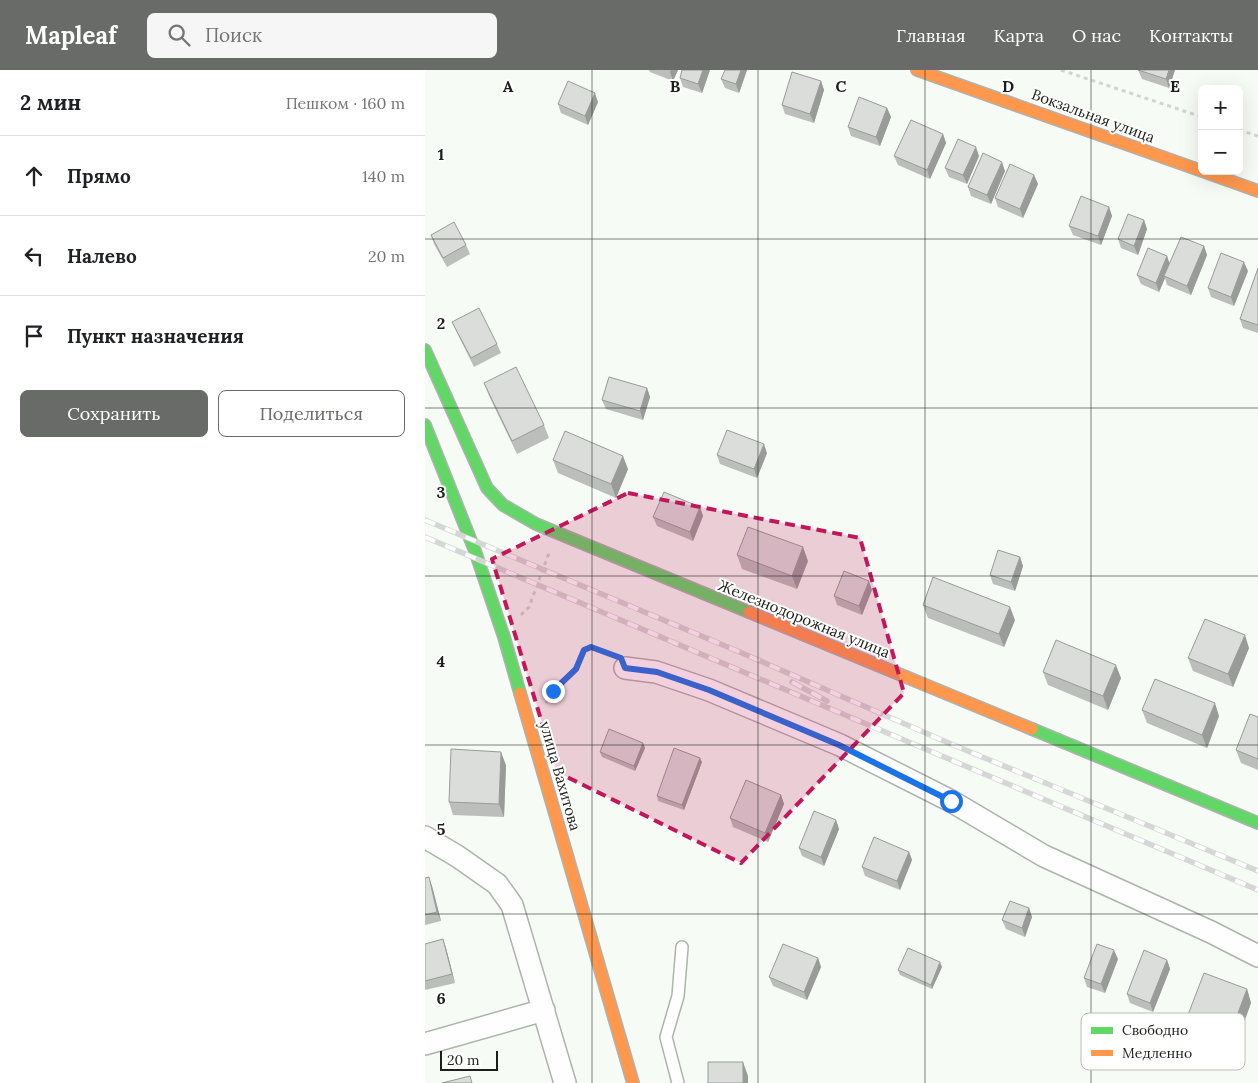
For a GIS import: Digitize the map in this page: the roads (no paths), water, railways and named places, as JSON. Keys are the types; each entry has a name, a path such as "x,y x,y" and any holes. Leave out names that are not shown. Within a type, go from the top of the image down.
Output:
{"street":[{"name":"Вокзальная улица","path":"917,70 963,78 1198,169"},
{"name":"Вокзальная улица","path":"1213,175 1258,191"},
{"name":"Железнодорожная улица","path":"425,350 487,488 495,499 508,510 545,528 1258,823"},
{"name":"улица Вахитова","path":"425,425 475,551 504,637 633,1083"},
{"path":"625,668 657,672 700,687 839,745 951,801 1044,856 1211,932 1258,956"},
{"path":"425,837 457,856 497,884 512,905 565,1083"},
{"path":"425,1044 544,1010"}],"lane":[{"path":"677,1083 667,1037 678,996 682,947"}],"railway":[{"path":"425,520 735,650 951,744 1258,871"},
{"path":"425,537 1258,890"},
{"path":"792,682 827,701"}]}
